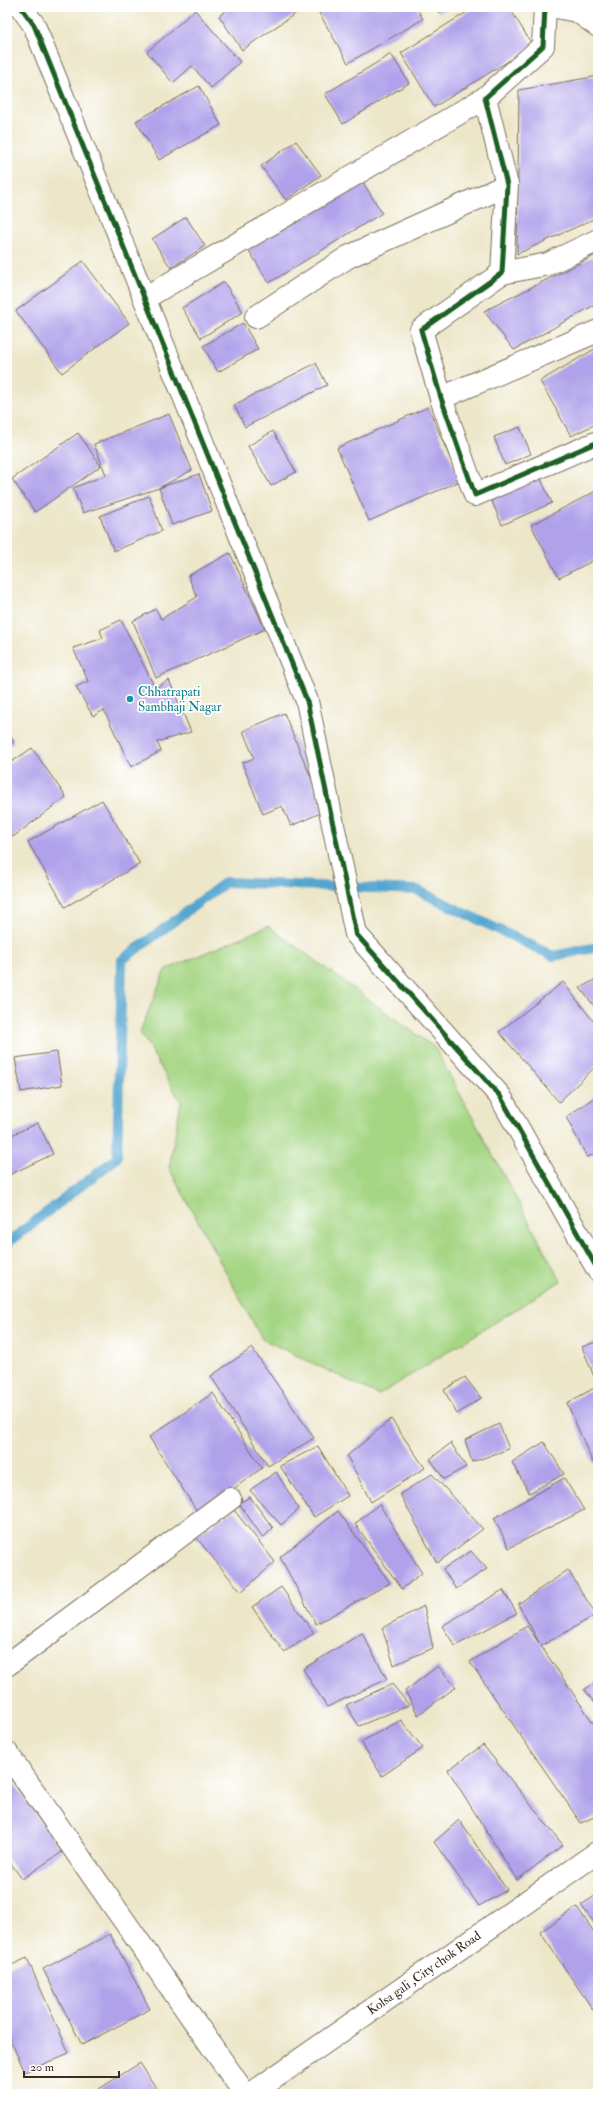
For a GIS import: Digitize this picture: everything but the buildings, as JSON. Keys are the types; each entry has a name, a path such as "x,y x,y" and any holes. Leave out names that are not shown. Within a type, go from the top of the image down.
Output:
{"street":[{"path":"21,7 34,25 307,701 356,934 500,1096 598,1270"},
{"path":"145,298 485,98 543,46 545,7"},
{"path":"556,7 577,10 598,26"},
{"path":"485,98 507,185 502,273"},
{"path":"256,317 348,257 507,185"},
{"path":"598,240 548,264 502,273 421,330 441,398 475,495 598,442"},
{"path":"441,398 598,331"},
{"path":"7,1665 230,1499"},
{"path":"7,1752 245,2094"},
{"name":"Kolsa gali ,City chok Road","path":"250,2094 598,1852"}],"green space":[{"path":"268,926 435,1048 561,1281 379,1395 262,1339 169,1168 181,1102 140,1032 165,970"}],"waterway":[{"path":"7,1243 117,1158 122,960 226,882 417,890 553,956 598,947"}],"cycle path":[{"path":"21,7 34,25 307,701 356,934 500,1096 598,1270"},
{"path":"545,7 543,46 485,98 507,185 502,273 421,330 441,398 475,495 598,442"}],"place":[{"name":"Chhatrapati Sambhaji Nagar","path":"130,699"}]}
